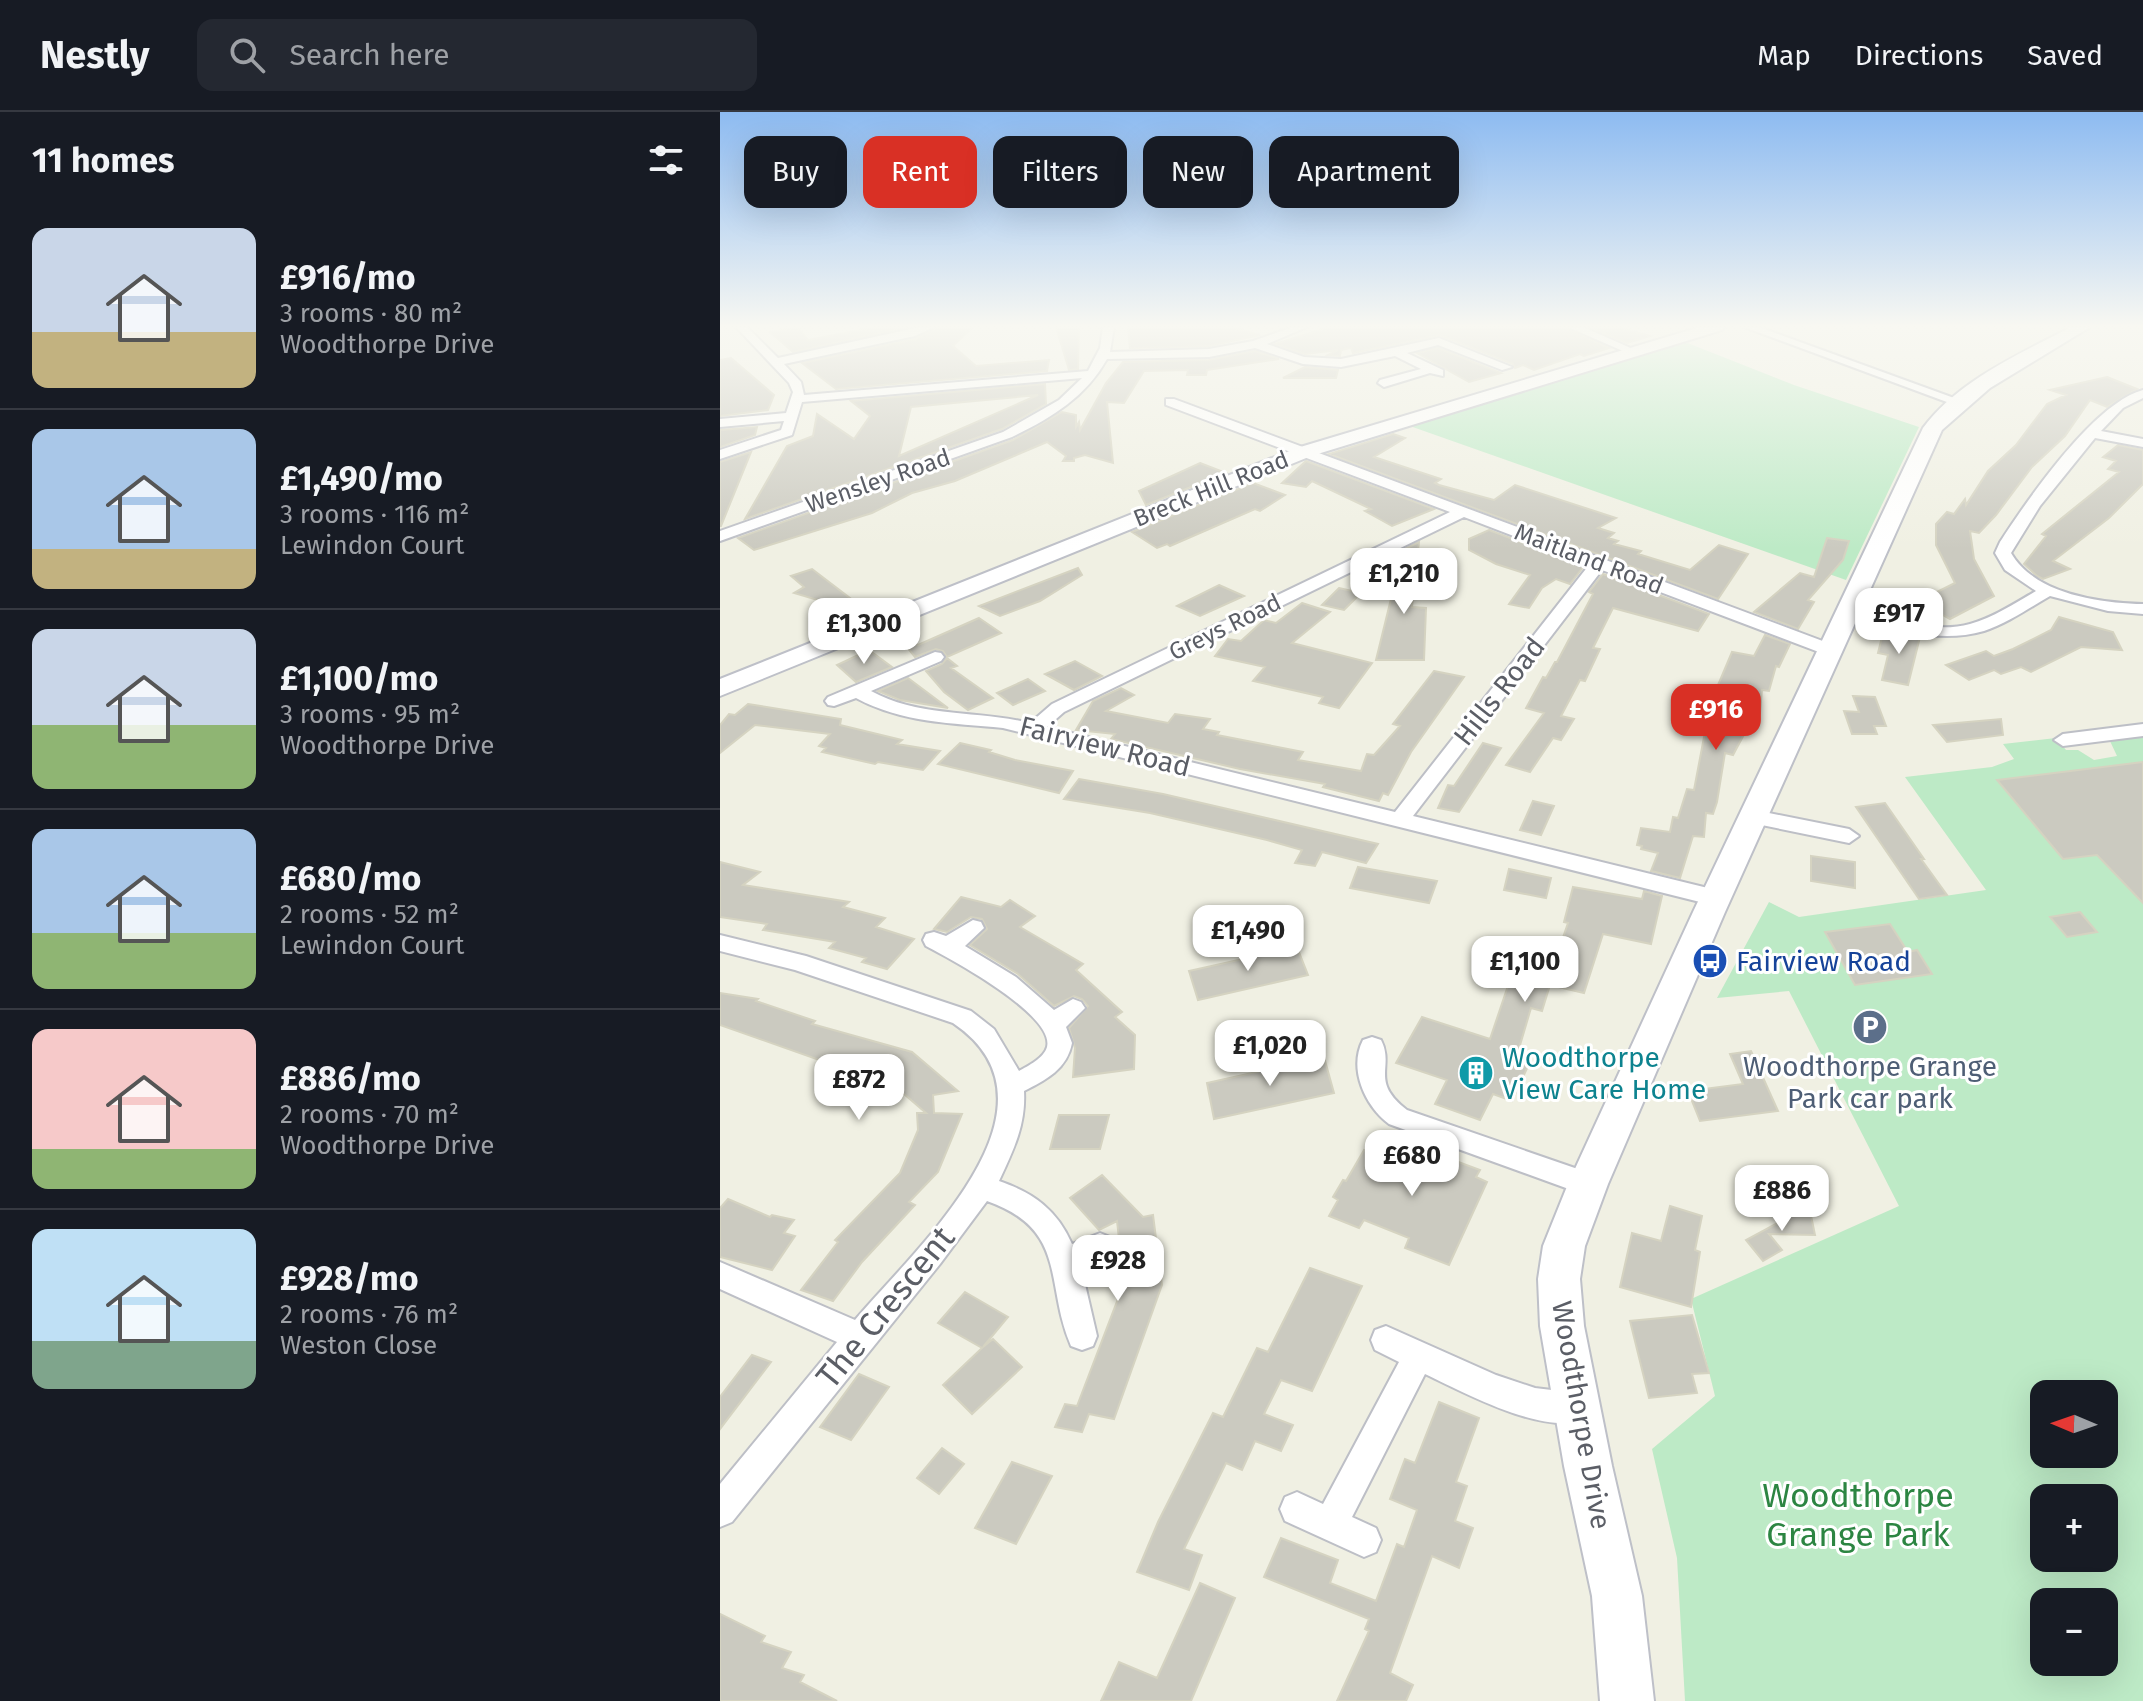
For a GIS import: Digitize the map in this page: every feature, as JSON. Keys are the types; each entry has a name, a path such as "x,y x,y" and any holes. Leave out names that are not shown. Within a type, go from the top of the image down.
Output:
{"street":[{"path":"720,455 784,435 789,430 796,401"},
{"path":"720,423 795,407 848,401"},
{"name":"Wensley Road","path":"720,536 951,456 1000,436 1066,401"},
{"name":"Breck Hill Road","path":"720,688 1304,452 1471,401"},
{"path":"2127,401 2119,405 2093,434 2017,525 2004,546 2004,557 2009,567 2050,590 2103,608 2143,609"},
{"name":"Maitland Road","path":"1170,402 1830,650"},
{"name":"Woodthorpe Drive","path":"1627,1701 1617,1596 1562,1326 1559,1279 1564,1246 1588,1184 1716,898 1933,428 1959,402"},
{"path":"2093,434 2143,443"},
{"name":"Greys Road","path":"1034,729 1058,708 1463,512"},
{"name":"Hills Road","path":"1400,819 1599,563"},
{"path":"1849,611 1933,631 1960,631 1982,626 2050,590"},
{"path":"834,701 935,657"},
{"name":"Fairview Road","path":"857,691 877,704 931,718 1003,722 1034,729 1716,898"},
{"path":"2063,740 2143,730"},
{"path":"1754,817 1849,835"},
{"path":"973,928 941,943 1016,974 1053,1024 1060,1044 1039,1072 1010,1086"},
{"name":"The Crescent","path":"720,943 798,962 962,1017 986,1033 994,1044 1010,1086 1011,1118 1006,1136 980,1186 957,1219 720,1510"},
{"path":"1053,1024 1073,1008"},
{"path":"1372,1047 1371,1080 1376,1097 1385,1109 1398,1117 1445,1123 1588,1184"},
{"path":"980,1186 1017,1200 1032,1211 1060,1245 1082,1336"},
{"path":"1065,1260 1100,1246"},
{"path":"720,1275 860,1337"},
{"path":"1386,1340 1521,1400 1548,1408 1577,1408"},
{"path":"1331,1522 1418,1356"},
{"path":"1297,1509 1331,1522 1364,1540"}],"green space":[{"path":"1487,401 1842,401 1919,427 1846,580 1407,425"},
{"name":"Woodthorpe Grange Park","path":"2143,737 2143,1701 1685,1701 1677,1558 1652,1449 1715,1396 1691,1299 1899,1206 1789,991 1717,998 1769,902 1799,917 1986,890 1905,777 1992,767 2014,759 2003,744 2056,738 2066,750 2078,750 2094,760 2117,756 2110,741"}],"building":[{"path":"720,401 772,401 768,410 720,416"},
{"path":"851,401 973,401 911,407 899,456 1024,401 1046,401 1046,404 1002,429 745,519 787,446 813,436 817,414 854,439 870,416"},
{"path":"1096,401 1125,401 1107,402 1113,463 1085,455 1074,458 1074,461 1063,461 1066,456 1047,442 955,481 912,493 872,513 754,550 738,538 1013,440 1062,412 1076,415 1076,427 1079,422 1080,430"},
{"path":"2053,401 2089,401 2065,436 2032,467 1996,515 1979,533 1970,531 1974,559 1994,596 1950,619 1927,606 1923,623 1888,614 1900,600 1913,604 1955,583 1936,545 1936,524 1947,512 1954,514 1965,499 1966,505 1988,471 2016,445 2047,404"},
{"path":"2093,401 2117,401 2107,407"},
{"path":"757,427 755,435 720,447 720,430"},
{"path":"1393,434 1405,438 1374,457 1441,479 1435,483 1439,485 1494,500 1515,485 1616,518 1598,528 1614,533 1608,538 1618,541 1614,544 1641,551 1638,554 1690,570 1719,545 1748,554 1718,599 1329,454"},
{"path":"2118,445 2143,450 2143,484 2109,518 2053,561 2070,569 2043,579 2037,576 2024,564 2046,536 2042,534 2119,472 2108,469 2116,461 2103,457"},
{"path":"751,452 721,526 720,526 720,462"},
{"path":"1306,461 1434,509 1392,526 1365,511 1371,509 1312,481 1306,487 1282,483"},
{"path":"1200,463 1226,473 1146,505 1139,491"},
{"path":"1253,483 1285,495 1260,511 1255,509 1170,546 1167,544 1157,548 1132,532"},
{"path":"1489,530 1584,566 1570,584 1556,579 1542,588 1529,608 1509,604 1530,575 1496,564 1469,550 1469,539"},
{"path":"1827,538 1849,541 1843,560 1808,600 1814,602 1798,629 1754,612 1800,573 1814,577"},
{"path":"1419,542 1412,607 1426,608 1424,660 1376,660 1403,550"},
{"path":"1078,568 1082,575 1040,601 1000,616 979,606"},
{"path":"812,569 871,616 794,593 804,587 791,576"},
{"path":"1603,574 1709,614 1698,631 1613,608 1593,648 1600,649 1585,681 1580,680 1561,716 1574,719 1561,740 1553,738 1530,772 1506,765 1544,713 1526,708 1543,677 1546,678 1557,662 1593,594 1589,592"},
{"path":"1219,585 1244,596 1200,616 1177,606"},
{"path":"1339,588 1361,593 1344,610 1322,605"},
{"path":"1302,603 1330,612 1292,643 1372,663 1339,708 1319,703 1323,697 1253,681 1265,667 1215,656 1228,639 1241,641 1264,620 1276,623"},
{"path":"2059,617 2113,632 2122,650 2081,647 2031,672 2021,667 2001,674 1994,670 1969,680 1946,665 1986,651 1994,656 2013,649 2051,630"},
{"path":"979,618 1001,633 947,657 943,651 936,649 915,657 902,641 906,637 918,645"},
{"path":"1884,629 1920,637 1908,685 1882,680 1888,655 1878,653"},
{"path":"1765,635 1790,644 1779,667 1776,666 1769,691 1762,690 1760,713 1756,712 1733,755 1725,753 1717,802 1713,814 1706,813 1704,837 1693,836 1680,878 1651,871 1658,853 1637,845 1641,828 1670,832 1673,817 1678,818 1687,789 1694,790 1704,737 1725,687 1718,685 1732,652 1754,656"},
{"path":"869,650 892,667 856,682 837,665"},
{"path":"947,658 957,666 951,668 993,698 968,710 944,692 926,671 942,664"},
{"path":"1075,661 1102,676 1074,690 1045,674"},
{"path":"1434,671 1464,677 1411,752 1388,795 1383,793 1379,801 1323,787 1325,784 1240,769 1111,739 1115,734 1076,730 1093,701 1121,688 1134,695 1106,711 1168,723 1175,714 1210,719 1203,729 1219,732 1217,735 1303,752 1298,760 1361,771 1367,754 1374,755 1400,726 1393,724"},
{"path":"908,678 948,708 900,700 878,691"},
{"path":"1028,679 1045,691 1013,705 997,693"},
{"path":"1853,696 1875,697 1886,726 1874,726 1877,734 1852,734 1844,711 1859,712"},
{"path":"748,704 841,719 840,725 902,740 897,744 940,751 923,770 875,764 822,752 826,748 819,746 830,734 755,725 720,753 720,725 729,714 735,715"},
{"path":"2001,719 2003,735 1947,742 1933,725"},
{"path":"960,743 991,750 989,752 1015,760 1073,771 1059,793 938,764"},
{"path":"1483,743 1501,748 1459,812 1438,808 1448,785 1454,786"},
{"path":"2143,762 2143,903 2097,855 2063,859 1997,780"},
{"path":"1079,779 1163,794 1378,844 1366,863 1322,852 1315,866 1295,863 1302,850 1150,813 1064,799"},
{"path":"1533,801 1554,806 1541,835 1520,830"},
{"path":"1885,803 1947,895 1919,899 1856,807"},
{"path":"1811,856 1855,862 1855,888 1811,881"},
{"path":"720,862 760,872 743,885 849,902 843,907 885,918 876,927 914,939 887,969 862,962 866,958 829,948 835,942 763,930 767,924 720,917"},
{"path":"1358,867 1437,881 1429,903 1350,888"},
{"path":"1509,869 1551,878 1546,898 1504,890"},
{"path":"1573,887 1642,899 1644,891 1662,896 1651,944 1603,934 1584,993 1550,985 1542,1011 1531,1008 1515,1062 1528,1066 1512,1101 1493,1094 1480,1120 1435,1104 1447,1080 1396,1063 1422,1017 1490,1039 1516,962 1552,969 1568,923 1564,922"},
{"path":"961,897 1001,907 1010,900 1035,916 1020,927 1083,964 1076,970 1122,1012 1115,1017 1135,1035 1134,1069 1073,1077 1075,1048 1069,1028 1088,1006 1074,996 1054,1006 1018,974 970,945 987,929 982,919 971,917 947,932 934,929"},
{"path":"2080,912 2097,932 2067,937 2050,917"},
{"path":"1890,924 1908,952 1917,950 1932,974 1855,985 1825,932"},
{"path":"1297,947 1308,975 1198,1000 1189,971"},
{"path":"720,993 758,999 756,1001 815,1021 812,1024 912,1052 958,1091 933,1095 934,1113 962,1114 938,1172 909,1202 915,1205 862,1262 833,1301 801,1290 838,1242 835,1240 900,1173 918,1130 917,1113 926,1113 890,1082 826,1066 828,1063 720,1025"},
{"path":"1751,1051 1778,1111 1700,1121 1688,1091 1743,1084 1730,1054"},
{"path":"1324,1057 1334,1093 1214,1119 1207,1083"},
{"path":"1059,1115 1109,1115 1100,1149 1050,1149"},
{"path":"1378,1142 1400,1151 1405,1142 1480,1170 1476,1177 1487,1182 1449,1265 1405,1248 1409,1238 1364,1220 1359,1228 1329,1216 1338,1200 1333,1197 1343,1180 1346,1181 1364,1150 1371,1153"},
{"path":"1102,1175 1143,1217 1153,1215 1162,1285 1114,1419 1089,1414 1082,1432 1055,1427 1065,1404 1077,1406 1124,1283 1117,1221 1099,1230 1070,1198"},
{"path":"1748,1176 1802,1176 1808,1202 1753,1202"},
{"path":"728,1199 770,1217 794,1220 784,1233 795,1236 772,1270 720,1257 720,1208"},
{"path":"1670,1206 1702,1216 1695,1250 1700,1252 1691,1307 1620,1287 1632,1233 1661,1241"},
{"path":"1809,1206 1815,1235 1769,1234 1782,1250 1763,1261 1746,1240"},
{"path":"1310,1268 1362,1286 1312,1391 1281,1380 1264,1414 1293,1425 1281,1451 1255,1441 1242,1470 1226,1463 1184,1549 1202,1555 1189,1590 1137,1572 1158,1522 1213,1413 1223,1417 1257,1348 1268,1352"},
{"path":"965,1292 1008,1317 983,1347 993,1339 1022,1367 972,1414 943,1385 982,1348 938,1323"},
{"path":"1692,1315 1709,1373 1692,1374 1697,1393 1649,1398 1630,1321"},
{"path":"752,1355 771,1362 720,1429 720,1397"},
{"path":"859,1374 889,1387 851,1440 820,1427"},
{"path":"1439,1402 1479,1418 1456,1482 1467,1486 1455,1521 1473,1528 1459,1568 1432,1556 1390,1673 1413,1685 1406,1701 1337,1701 1369,1631 1365,1629 1369,1619 1264,1577 1281,1538 1338,1560 1330,1583 1376,1601 1397,1544 1404,1547 1417,1510 1390,1499 1405,1459 1415,1463"},
{"path":"942,1448 964,1464 939,1494 917,1478"},
{"path":"1012,1462 1052,1476 1016,1544 975,1528"},
{"path":"1200,1583 1235,1598 1191,1701 1101,1701 1119,1662 1157,1678"},
{"path":"720,1614 765,1636 761,1642 791,1652 782,1668 804,1675 800,1682 837,1701 720,1701"}],"place":[{"name":"Fairview Road","path":"1710,961"},
{"name":"Woodthorpe Grange Park car park","path":"1870,1027"},
{"name":"Woodthorpe View Care Home","path":"1476,1073"}]}
